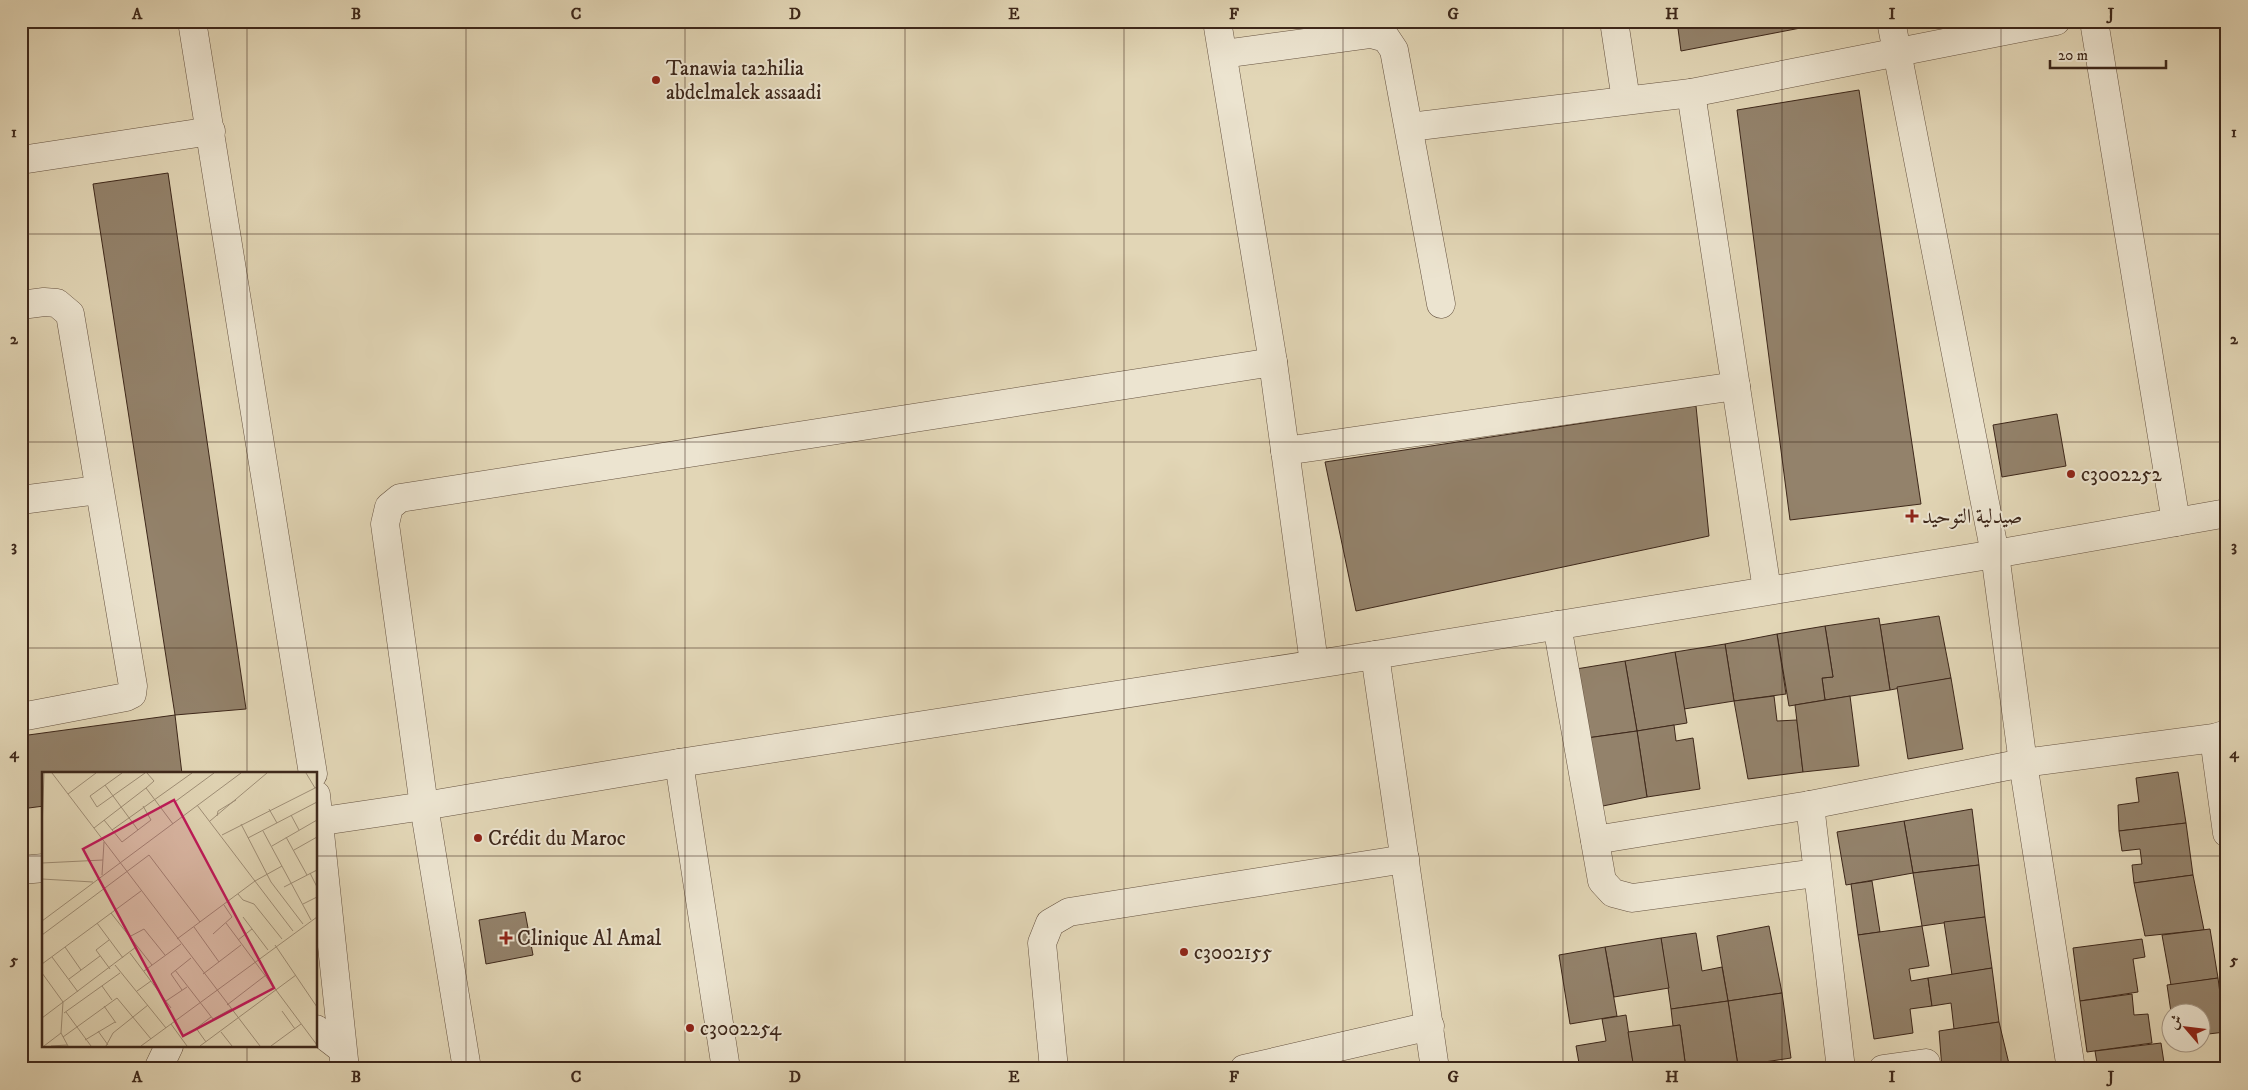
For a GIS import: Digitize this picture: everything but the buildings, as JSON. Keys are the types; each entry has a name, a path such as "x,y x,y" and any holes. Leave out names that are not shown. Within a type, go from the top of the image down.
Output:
{"street":[{"path":"192,21 313,772"},
{"path":"1217,21 1273,362 1314,663"},
{"path":"1614,21 1626,100"},
{"path":"1890,21 1995,554 2023,763 2071,1069"},
{"path":"1410,126 1691,93 2056,21"},
{"path":"2094,21 2176,522"},
{"path":"1223,54 1371,34 1386,38 1394,50 1410,126 1442,304"},
{"path":"1691,93 1767,590"},
{"path":"21,160 211,131"},
{"path":"21,305 44,302 57,303 70,314 98,490 133,686 132,694 126,697 21,716"},
{"path":"467,1069 424,806 385,524 389,507 400,498 1273,362"},
{"path":"1285,451 1736,386"},
{"path":"21,500 98,490"},
{"path":"344,1059 318,813 424,806 679,763 1375,654 1995,554 2227,513"},
{"path":"1557,625 1602,880 1613,893 1632,898 1816,872"},
{"path":"1375,654 1435,1069"},
{"path":"1595,840 1810,805 2023,763 2220,736 2227,833"},
{"path":"679,763 726,1069"},
{"path":"1810,805 1816,872 1841,1069"},
{"path":"1054,1069 1042,943 1050,923 1069,912 1405,859"},
{"path":"21,870 42,868"},
{"path":"1244,1069 1430,1026"},
{"path":"318,1031 344,1059"},
{"path":"158,1069 168,1048"},
{"path":"1882,1069 1926,1063"}],"place":[{"name":"Tanawia ta2hilia abdelmalek assaadi","path":"656,80"},
{"name":"c3002252","path":"2071,474"},
{"name":"صيدلية التوحيد","path":"1912,516"},
{"name":"Crédit du Maroc","path":"478,838"},
{"name":"Clinique Al Amal","path":"506,938"},
{"name":"c3002155","path":"1184,952"},
{"name":"c3002254","path":"690,1028"}]}
